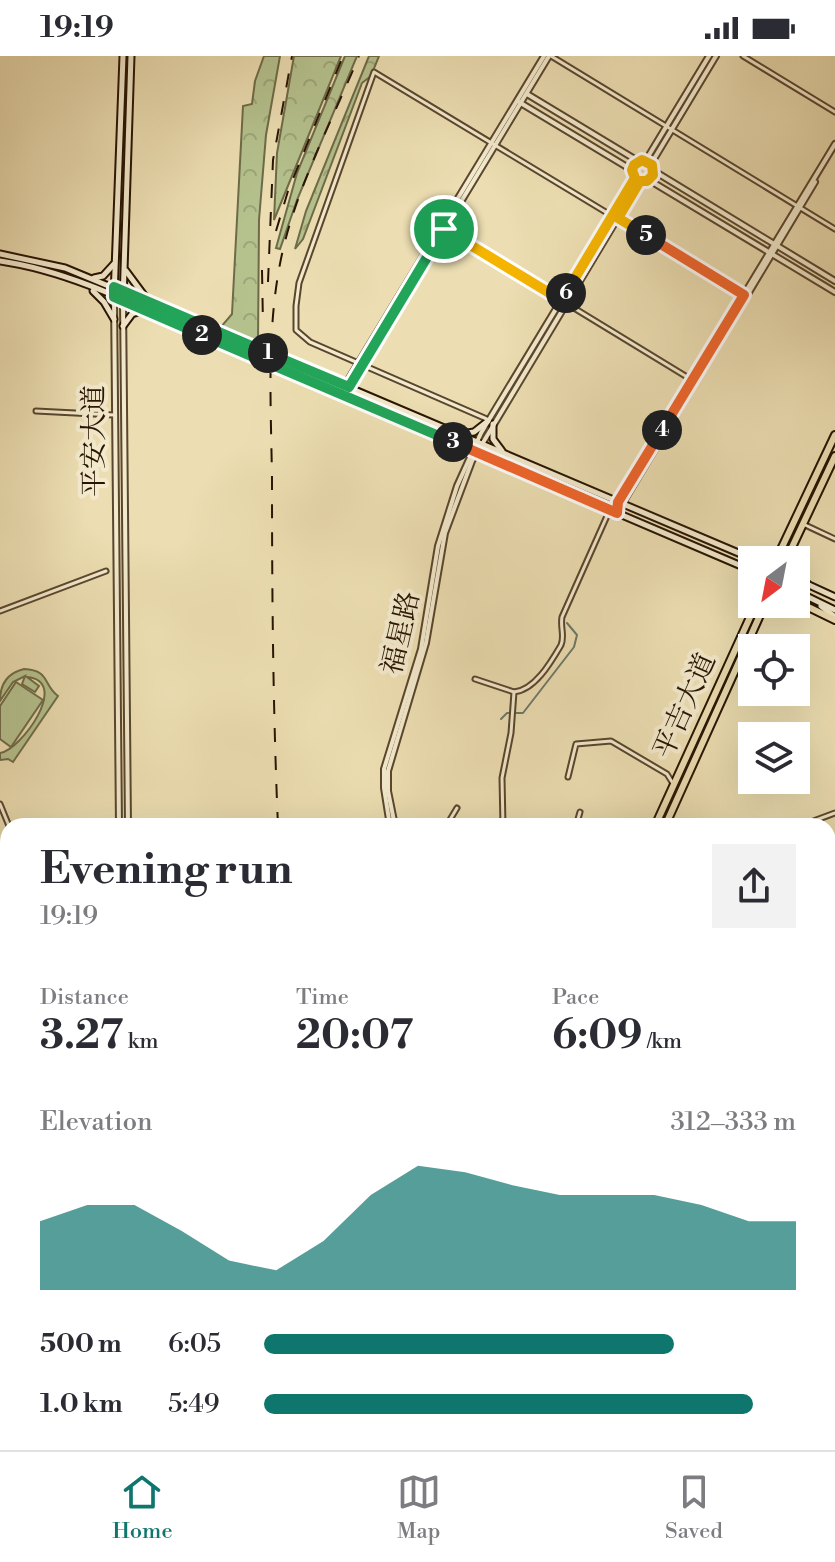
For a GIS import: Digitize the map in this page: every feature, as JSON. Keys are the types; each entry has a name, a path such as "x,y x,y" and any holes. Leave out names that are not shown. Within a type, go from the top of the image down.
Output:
{"main road":[{"name":"平安大道","path":"114,297 123,56"},
{"name":"平安大道","path":"123,301 131,56"},
{"path":"0,254 54,264 114,287 738,552"},
{"path":"91,278 103,276 115,259"},
{"path":"0,261 38,269 114,297 738,564"},
{"path":"124,265 134,285 153,304"},
{"path":"86,286 104,302 114,319"},
{"path":"123,326 132,314 145,310"},
{"path":"456,433 474,432 490,422 495,444 506,454"},
{"path":"436,435 440,426"},
{"path":"783,546 835,435"},
{"path":"793,546 835,456"},
{"path":"525,473 529,464"},
{"path":"597,504 601,495"},
{"path":"633,520 637,510"},
{"path":"810,585 835,597"},
{"path":"810,598 835,610"},
{"path":"810,598 835,618"},
{"path":"810,607 835,618"},
{"name":"平吉大道","path":"659,818 750,618"},
{"name":"平吉大道","path":"669,818 760,618"}],"street":[{"path":"347,386 548,56 835,229"},
{"path":"669,128 709,56"},
{"path":"648,162 716,56"},
{"path":"743,56 835,112"},
{"path":"490,422 302,337 295,325 299,283 374,72 745,296"},
{"path":"525,92 638,161 648,162"},
{"path":"519,102 632,170 638,180 649,180 835,292"},
{"path":"475,679 514,692 524,690 532,685 561,645 564,638 562,617 607,516 617,513 620,503 835,146"},
{"path":"632,170 638,161"},
{"path":"648,162 654,171 835,281"},
{"path":"649,180 654,171"},
{"name":"福星路","path":"390,818 384,788 386,763 421,649 445,521 490,422 638,180"},
{"path":"442,228 694,381"},
{"name":"平安大道","path":"114,297 119,818"},
{"name":"平安大道","path":"123,301 128,818"},
{"path":"36,411 114,415"},
{"path":"803,524 835,539"},
{"path":"0,611 106,571"},
{"path":"503,818 503,767 513,719 514,692"},
{"path":"568,777 576,744 611,741 667,774 673,786"},
{"path":"116,747 126,747"},
{"path":"667,774 679,772"},
{"path":"451,818 457,808"},
{"path":"578,818 580,812"}],"green space":[{"path":"264,56 280,56 266,135 259,220 258,344 220,328 232,314 243,106 252,104 255,81"},
{"path":"294,56 341,56 274,220 277,153"},
{"path":"345,56 357,56 280,249 276,248 297,173"},
{"path":"369,56 379,56 371,76 362,83 303,239 295,249 306,211"},
{"path":"24,669 42,675 58,696 13,762 0,760 0,753 9,749 29,729 43,702 44,690 39,681 27,677 39,686 35,692 22,684 25,676 13,682 0,701 6,680"},
{"path":"16,682 43,700 11,747 0,739 0,706"}],"waterway":[{"path":"501,719 507,713 523,713 574,647 577,635 567,623"}],"railway":[{"path":"268,282 273,160 292,56"},
{"path":"276,231 288,191 343,56"},
{"path":"278,818 271,395 274,310 282,254 297,204 359,56"},
{"path":"262,270 263,326"}],"route":[{"path":"646,160 653,167 652,177 640,181 618,218 744,295 618,502 617,513 114,297 114,287 349,387 444,229 561,300 635,178 634,165 646,160"}]}
